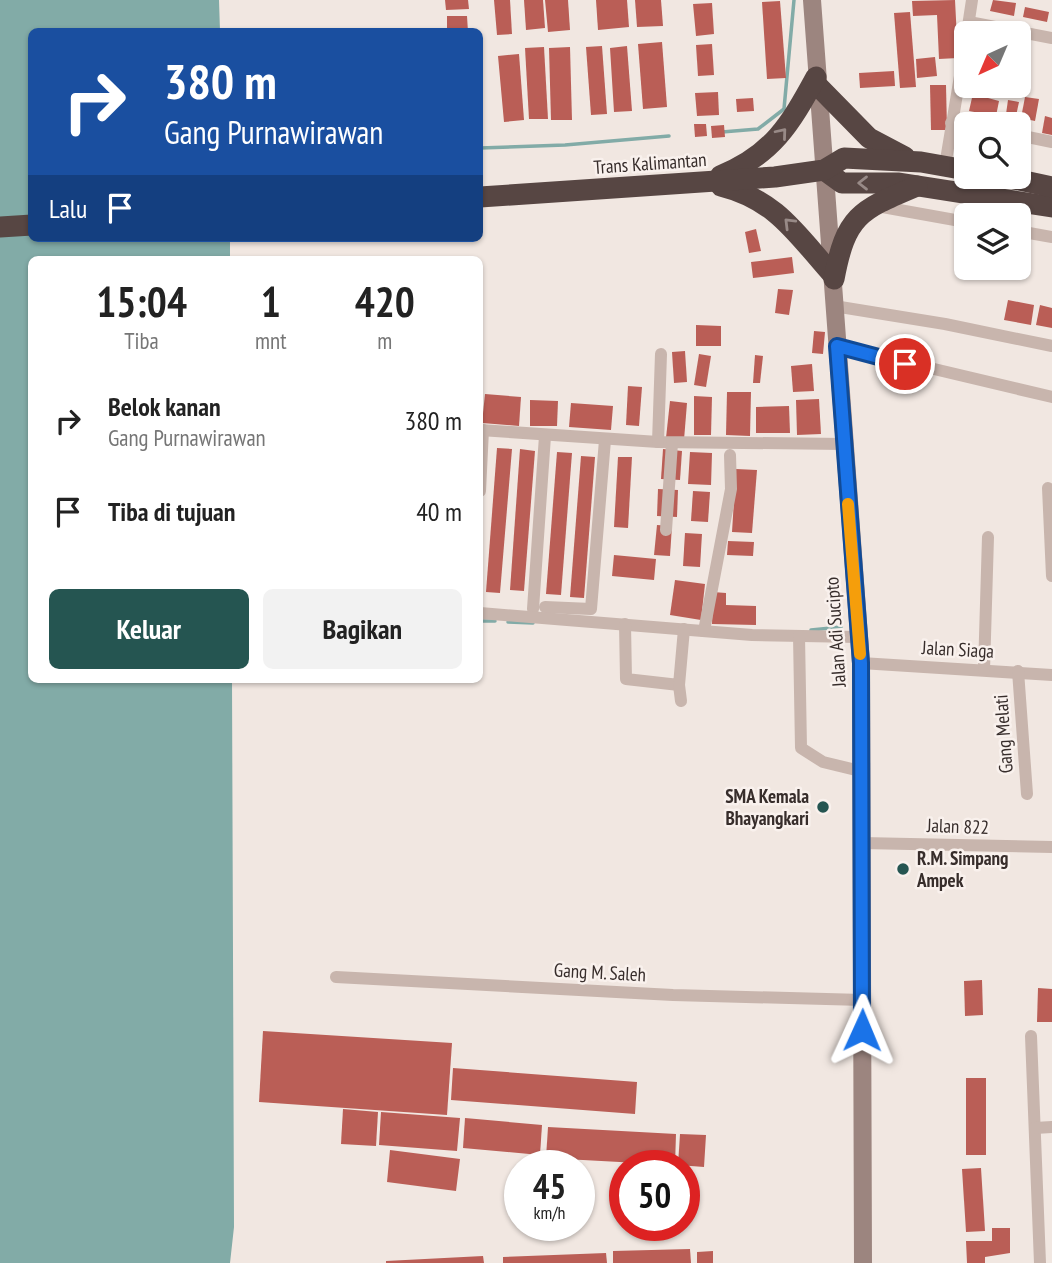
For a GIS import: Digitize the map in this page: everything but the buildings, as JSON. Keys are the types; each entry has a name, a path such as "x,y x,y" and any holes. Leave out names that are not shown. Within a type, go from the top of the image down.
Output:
{"highway":[{"path":"705,182 748,162 775,141 792,121 816,80 869,138 899,155 954,168"},
{"name":"Trans Kalimantan","path":"483,197 705,182 824,170 844,158 921,162"},
{"path":"824,170 842,183 919,185 1052,207"},
{"path":"705,182 753,197 778,213 834,277"},
{"path":"1031,183 1052,187"},
{"path":"834,277 840,244 846,234 873,205 919,185"},
{"path":"0,227 28,225"}],"main road":[{"name":"Jalan Adi Sucipto","path":"812,0 861,663 863,1263"}],"street":[{"path":"969,21 972,0"},
{"path":"1031,35 1052,38"},
{"path":"954,150 951,123 956,98"},
{"path":"1031,138 1052,142"},
{"path":"873,205 954,220"},
{"path":"1031,233 1052,237"},
{"path":"834,306 912,318 1052,346"},
{"path":"837,346 1052,397"},
{"path":"657,442 661,354"},
{"path":"483,430 672,443 844,444"},
{"path":"545,436 539,608 591,609 606,440"},
{"path":"666,530 672,443"},
{"path":"704,631 731,489 730,455"},
{"path":"1048,488 1052,576"},
{"path":"984,670 988,537"},
{"path":"483,613 704,631 857,637"},
{"path":"625,624 626,679 679,685"},
{"path":"681,701 679,685 684,629"},
{"path":"799,636 801,747 812,758 860,771"},
{"name":"Jalan Siaga","path":"861,663 1052,675"},
{"name":"Gang Melati","path":"1018,671 1027,794"},
{"name":"Jalan 822","path":"863,843 1052,847"},
{"name":"Gang M. Saleh","path":"336,977 673,995 863,1000"},
{"path":"1031,1036 1040,1263"},
{"path":"1035,1128 1052,1127"}],"water":[{"path":"0,0 219,0 220,28 28,28 28,242 230,242 230,256 28,256 28,683 232,683 234,1227 230,1263 0,1263"}],"waterway":[{"path":"722,132 758,129 784,109 794,0"},
{"path":"483,148 565,145 669,136"},
{"path":"483,621 495,621"},
{"path":"508,622 533,623"},
{"path":"811,630 841,627"}],"slow traffic":[{"path":"848,504 860,654"}],"place":[{"name":"SMA Kemala Bhayangkari","path":"823,807"},
{"name":"R.M. Simpang Ampek","path":"903,869"}],"route":[{"path":"862,1030 864,935 860,771 861,663 837,346 905,364"}]}
